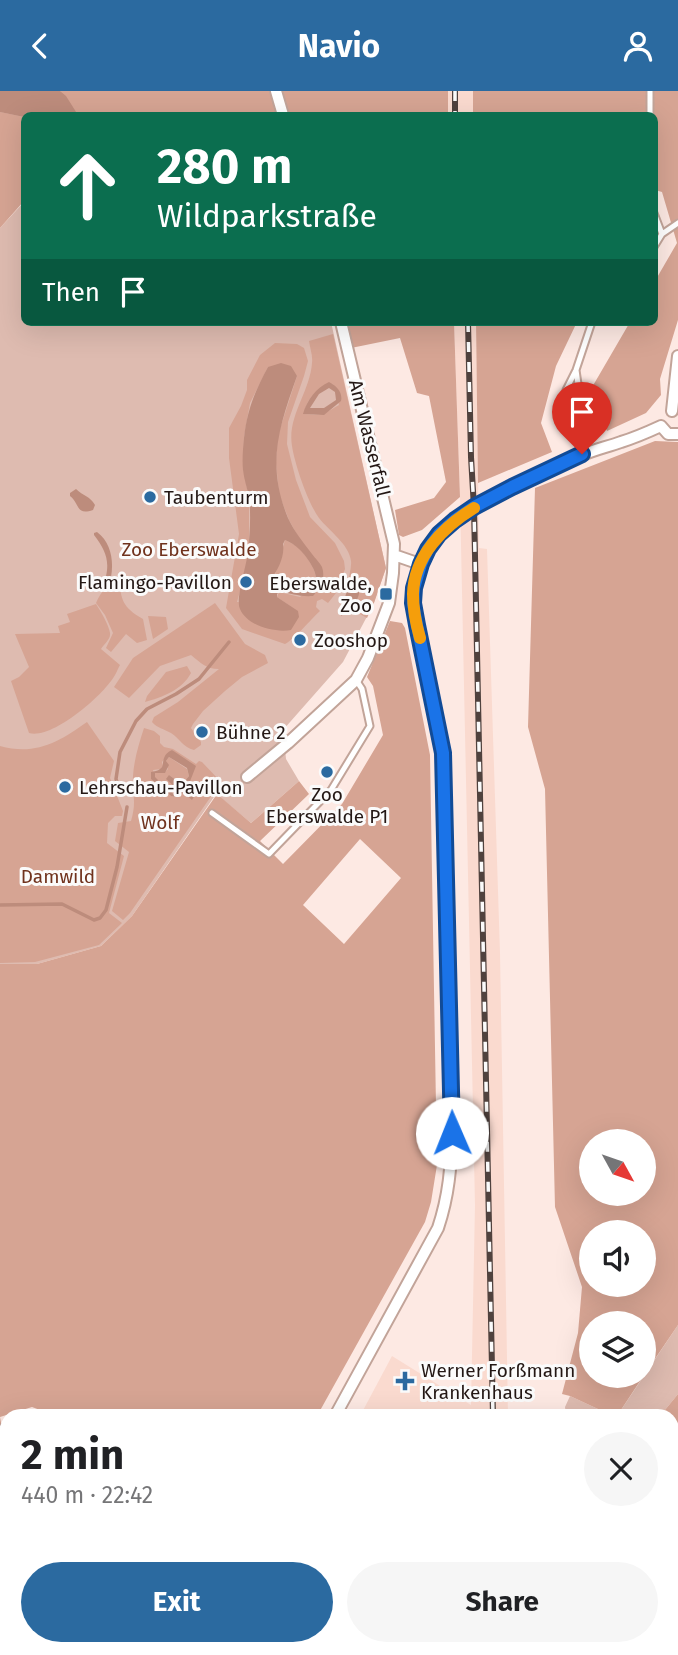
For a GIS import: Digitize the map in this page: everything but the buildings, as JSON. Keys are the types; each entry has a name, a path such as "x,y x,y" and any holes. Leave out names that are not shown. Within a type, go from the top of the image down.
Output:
{"street":[{"path":"276,91 282,112"},
{"name":"Am Wasserfall","path":"247,778 356,680 368,658 389,603 394,544 342,326"},
{"path":"678,356 675,411 664,414 660,422 668,434 678,434"},
{"path":"339,1409 438,1228 445,1208 450,1177 452,1133 443,753 413,603 421,564 439,534 465,513 582,454 661,426"},
{"path":"394,555 421,564"},
{"path":"391,589 414,588"},
{"path":"389,603 413,603"}],"lane":[{"path":"650,91 650,112"},
{"path":"658,240 662,234 678,223"},
{"path":"658,224 662,234"},
{"path":"582,454 577,435 564,422 566,390 576,370 591,326"},
{"path":"576,370 583,419 577,435"},
{"path":"212,813 269,854 331,790 370,726 362,689 356,680"}],"shaded area":[{"path":"0,91 60,91 76,112 21,112 21,116 0,112"},
{"path":"448,91 473,91 473,112 448,112"},
{"path":"454,326 476,326 479,548 487,549 500,953 508,1409 364,1409 392,1356 471,1405 475,1205"},
{"path":"281,363 291,366 297,376 280,429 276,463 278,480 290,523 323,571 322,583 313,596 279,592 277,594 277,597 298,611 299,617 291,630 285,631 255,624 244,615 239,604 250,524 249,497 243,466 244,438 252,401 268,367","holes":["285,540 299,549 311,564 316,577 313,587 304,589 273,585 270,580 280,563"]},
{"path":"329,382 337,388 341,401 324,415 303,414 313,395","holes":["329,388 335,392 336,400 324,408 310,408 319,394"]},
{"path":"76,489 93,502 93,510 84,511 79,508 70,496"},
{"path":"97,532 106,541 110,552 111,577 106,576 107,559 94,535"},
{"path":"359,580 361,584 357,600 341,616 348,588"},
{"path":"172,750 196,766 187,789 195,795 192,800 184,793 175,797 166,791 168,788 174,795 177,794 177,789 166,779 169,775 180,783 189,776 187,768 169,757 165,773 155,773 158,780 156,783 151,779 151,772 162,768 165,755"}],"green space":[{"path":"0,91 236,91 193,112 21,112 21,204 0,216"},
{"path":"60,91 448,91 448,112 76,112"},
{"path":"473,91 678,91 678,320 660,379 661,395 646,413 607,431 591,389 628,326 658,326 658,276 677,243 662,192 658,191 658,112 473,112"},
{"path":"0,112 21,116 21,204 0,228"},
{"name":"Zoo Eberswalde","path":"21,205 21,326 332,326 386,568 373,605 343,662 283,730 286,759 299,781 251,823 216,794 132,916 101,946 37,964 0,964 0,228"},
{"path":"345,326 454,326 460,497 422,530 403,537 399,535 395,510 434,498 446,482 429,396 417,393 400,338 351,348"},
{"path":"476,326 575,326 556,366 541,423 552,452 478,483"},
{"path":"333,334 386,568 367,618 351,609 361,590 351,586 348,588 351,564 349,555 343,543 315,511 302,483 292,446 293,424 312,363 309,341","holes":["333,384 339,405 323,414 304,414 314,395"]},
{"path":"275,343 297,344 304,348 308,361 288,422 287,444 296,480 310,517 335,543 345,569 336,593 328,603 322,599 317,601 316,607 320,611 285,644 242,629 226,608 239,534 229,458 229,428 241,406 247,390 247,380 260,355","holes":["268,367 297,376 278,435 276,463 279,494 289,520 322,580 300,597 279,592 277,597 290,606 237,602 249,548 249,498 243,468 244,437 250,403"]},
{"path":"655,441 678,442 678,1325 656,1358 656,1311 580,1311 581,1297 656,1297 656,1220 579,1220 579,1278 555,1207 545,789 528,727 535,488"},
{"path":"285,540 299,548 307,557 316,577 313,587 302,589 273,584 270,580 275,575"},
{"path":"119,577 124,602 143,619 147,640 137,643 126,634 111,652 106,648 113,633 96,603 106,588"},
{"path":"215,603 245,644 265,655 268,663 242,677 203,711 191,728 201,742 194,750 152,722 154,717 178,702 219,669 207,667 191,655 160,666 129,698 114,687 133,658"},
{"path":"96,604 110,633 101,649 120,665 116,674 89,704 63,723 51,730 29,733 11,681 29,667 15,634 60,633 58,626 70,622 67,614"},
{"path":"148,616 166,617 168,629 153,639"},
{"path":"390,621 402,623 430,755 437,1165 425,1222 321,1409 0,1409 0,964 37,964 101,946 132,916 217,794 251,823 299,781 309,794 260,841 283,864 342,804 383,735 373,686 367,677","holes":["360,839 401,878 344,944 303,905"]},
{"path":"187,666 191,673 183,684 165,695 145,702 166,672"},
{"name":"Damwild","path":"87,722 114,761 110,778 123,811 122,816 115,816 108,823 107,843 124,856 109,913 122,923 99,945 35,962 0,963 0,746 13,749 36,748 67,736"},
{"name":"Wolf","path":"144,728 160,736 160,743 164,747 173,749 196,764 202,762 221,782 123,920 112,911 129,852 115,841 118,823 131,821 133,814 134,770","holes":["172,750 192,773 187,789 195,795 182,794 173,797 166,791 168,788 171,793 177,794 169,775 180,783 189,776 187,769 169,757 166,761 168,769 164,773 155,773 155,778 153,770 161,769 162,762"]},
{"path":"579,1322 579,1388 636,1388 622,1409 598,1409 562,1394"},
{"path":"678,1325 678,1394 666,1409 622,1409 636,1388 656,1388 656,1358"},
{"path":"678,1394 678,1409 666,1409"},
{"path":"570,1396 598,1409 565,1409"}],"waterway":[{"path":"120,791 116,779 120,752 136,721 147,709 199,679 229,642"},
{"path":"0,905 62,904 94,920 100,918 106,910 117,867 127,807"}],"railway":[{"path":"455,91 455,112"},
{"path":"468,326 493,1409"}],"slow traffic":[{"path":"420,638 413,595 421,564 439,534 474,508"}],"place":[{"name":"Taubenturm","path":"150,497"},
{"name":"Flamingo-Pavillon","path":"246,582"},
{"name":"Eberswalde, Zoo","path":"386,594"},
{"name":"Zooshop","path":"300,640"},
{"name":"Bühne 2","path":"202,732"},
{"name":"Zoo Eberswalde P1","path":"327,772"},
{"name":"Lehrschau-Pavillon","path":"65,787"},
{"name":"Werner Forßmann Krankenhaus","path":"405,1381"}],"route":[{"path":"452,1133 443,753 413,603 414,588 428,549 439,534 455,520 512,487 582,454"}]}
